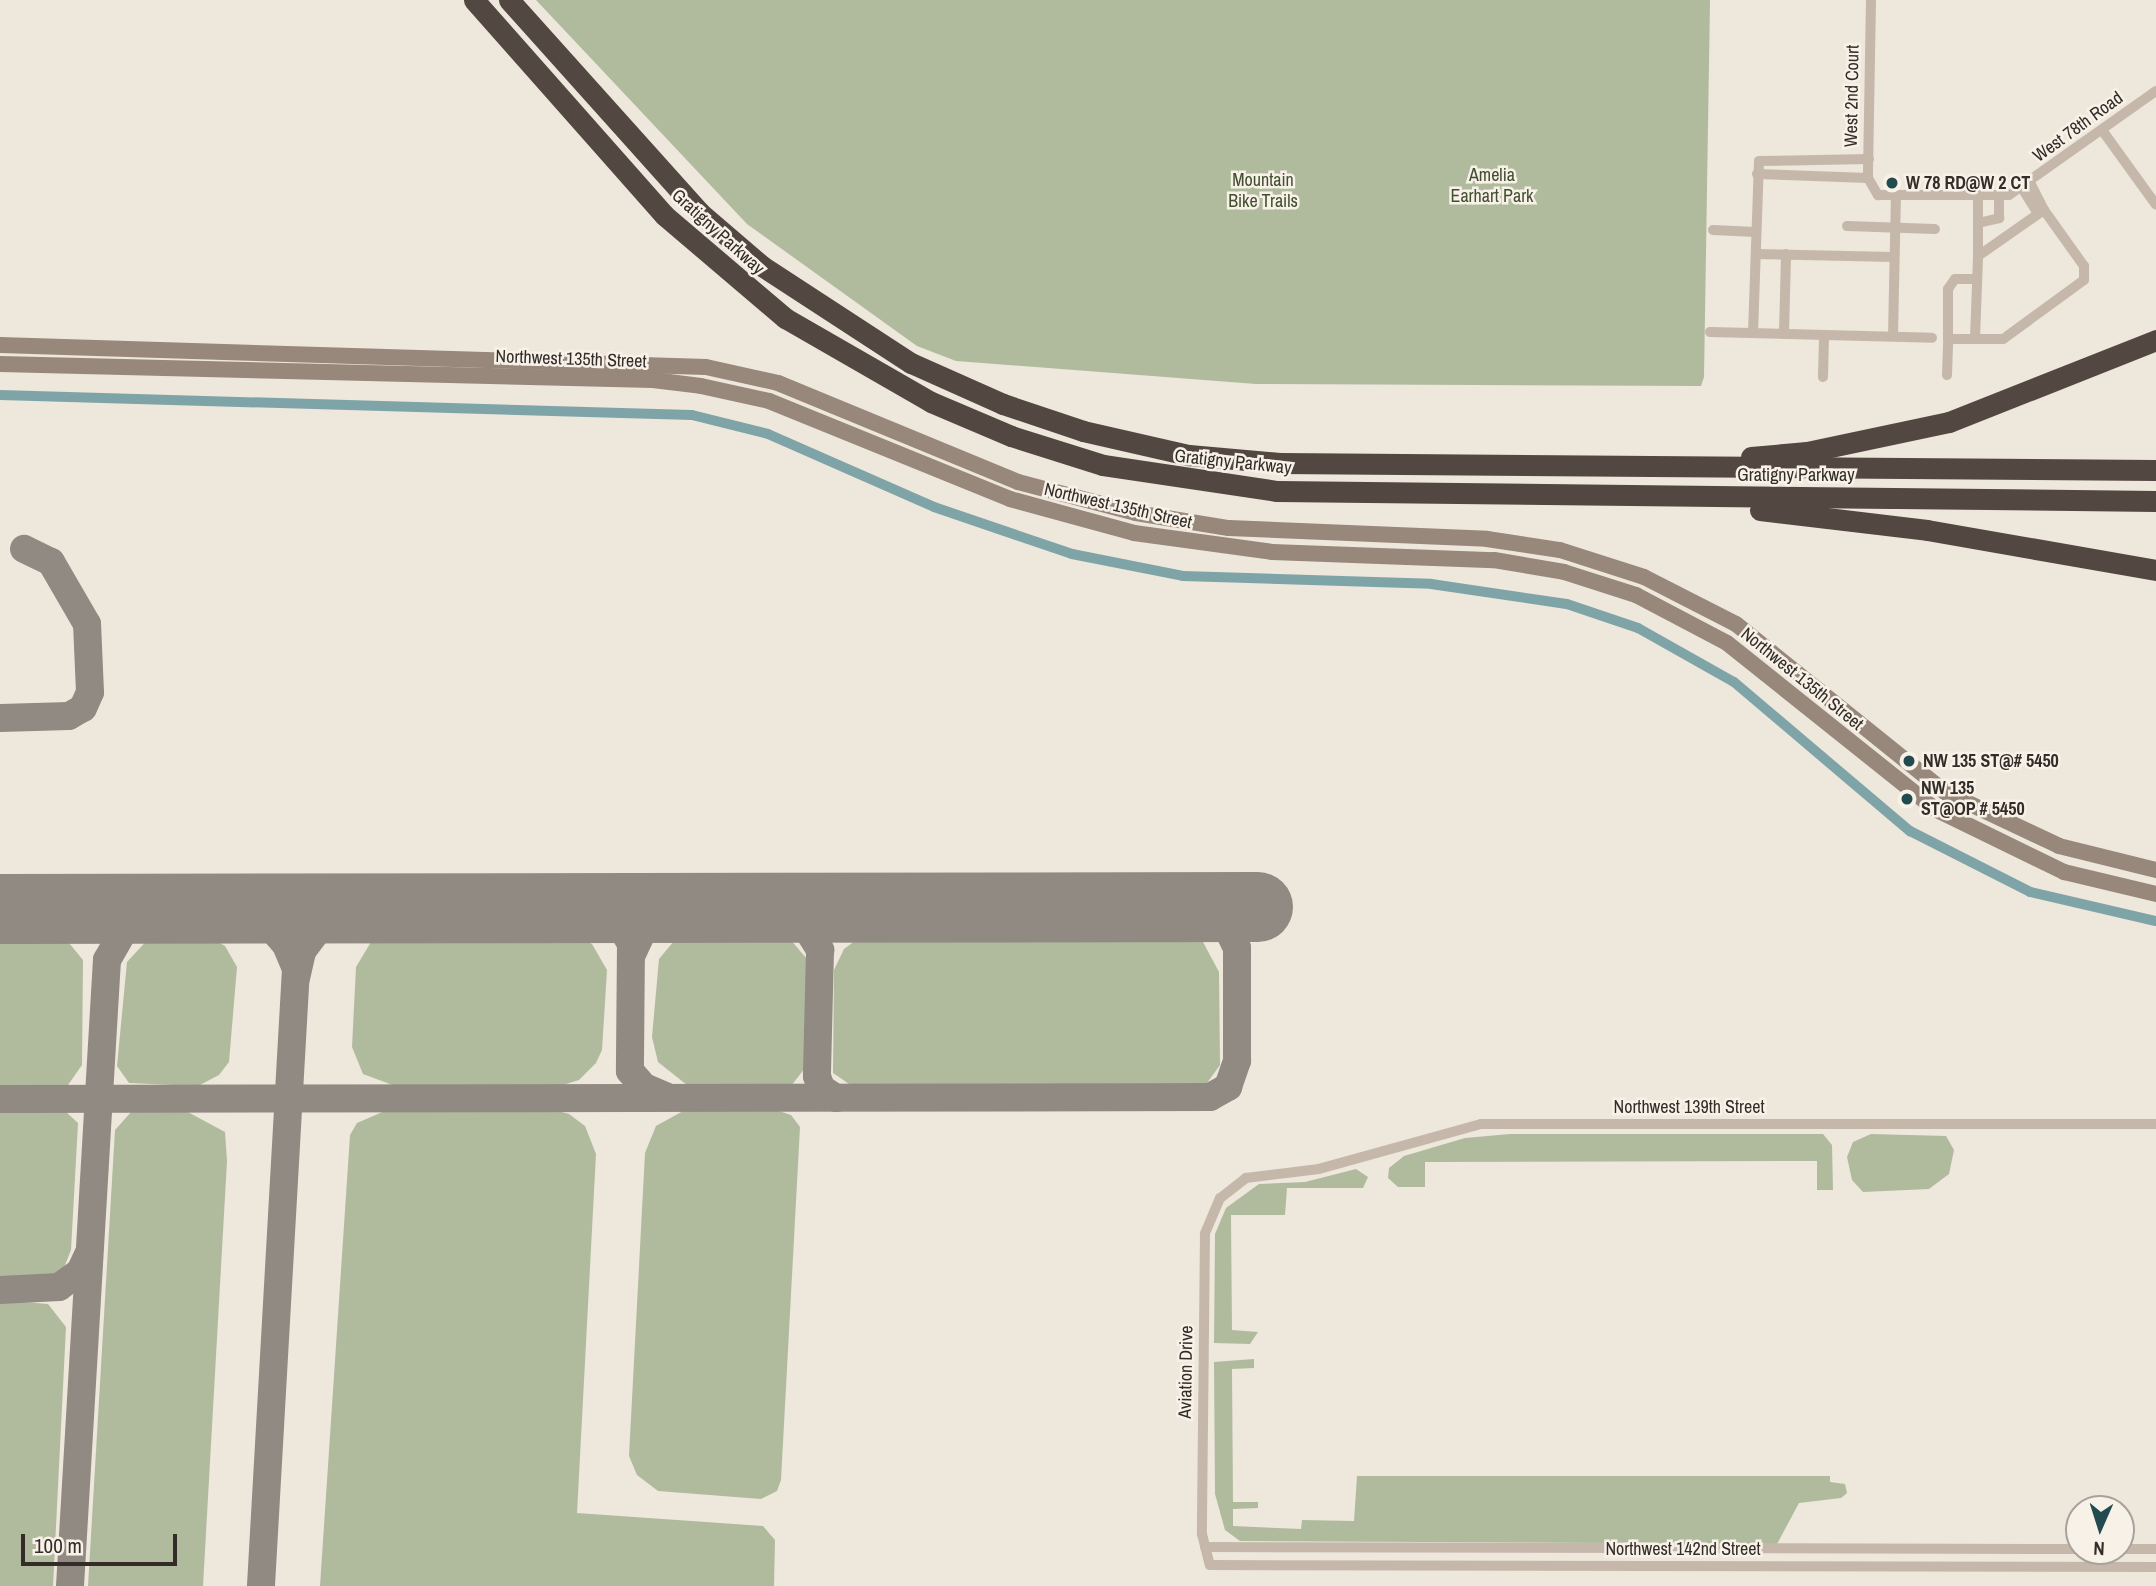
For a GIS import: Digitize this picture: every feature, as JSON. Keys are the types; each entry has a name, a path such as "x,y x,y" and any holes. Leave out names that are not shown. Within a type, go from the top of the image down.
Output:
{"highway":[{"name":"Gratigny Parkway","path":"474,0 664,215 723,269 785,318 867,369 999,431 1103,465 1277,491 1675,499 2156,501"},
{"name":"Gratigny Parkway","path":"509,0 699,212 762,266 911,363 1003,404 1083,431 1202,456 1280,464 2156,470"},
{"path":"1634,465 1807,452 1910,432 2032,393 2156,340"},
{"path":"1675,499 1927,530 2156,570"}],"main road":[{"name":"Northwest 135th Street","path":"0,345 404,354 706,367 825,401 1018,482 1136,513 1274,532 1487,539 1603,562 1736,624 1945,792 2059,846 2156,870"},
{"path":"403,374 404,354"},
{"name":"Northwest 135th Street","path":"0,364 653,380 722,390 823,421 1010,499 1134,533 1272,552 1494,560 1595,580 1636,595 1727,643 1935,809 2064,872 2156,894"}],"street":[{"name":"West 2nd Court","path":"1871,0 1868,178 1872,191"},
{"name":"West 78th Road","path":"1872,191 1896,198 1999,197 2024,187 2156,91"},
{"path":"2102,130 2156,205"},
{"path":"1753,333 1757,174 1764,158 1869,159"},
{"path":"1841,158 1841,177"},
{"path":"1757,174 1868,178"},
{"path":"1948,339 2003,339 2084,280 2084,265 2024,187"},
{"path":"1978,223 1999,218 1999,197"},
{"path":"1893,336 1896,198"},
{"path":"1975,339 1978,198"},
{"path":"1978,256 2044,211"},
{"path":"1847,226 1935,229"},
{"path":"1713,230 1756,232"},
{"path":"1756,254 1894,257"},
{"path":"1784,333 1786,254"},
{"path":"1947,375 1950,282 1977,279"},
{"path":"1710,332 1931,338"},
{"path":"1823,376 1824,335"},
{"name":"Northwest 139th Street","path":"1232,1187 1261,1174 1320,1169 1480,1125 2156,1124"},
{"name":"Aviation Drive","path":"1210,1565 1205,1547 1205,1234 1212,1212 1232,1187"},
{"name":"Northwest 142nd Street","path":"1205,1547 2065,1549"},
{"path":"2135,1549 2156,1549"},
{"name":"Northwest 142nd Street","path":"1210,1565 2156,1567"}],"green space":[{"name":"Mountain Bike Trails","path":"536,0 1710,0 1704,377 1701,386 1256,384 956,361 917,346 747,224"},
{"path":"198,931 225,946 237,967 229,1062 219,1075 198,1086 129,1083 117,1066 127,962 151,936"},
{"path":"405,931 568,932 592,944 607,970 602,1050 596,1063 579,1080 563,1085 398,1087 363,1074 352,1047 356,967 371,942"},
{"path":"699,931 771,931 790,939 806,958 811,976 805,1068 791,1086 687,1085 658,1062 652,1037 659,959 674,941"},
{"path":"1177,931 1203,942 1219,972 1220,1065 1207,1083 852,1086 833,1073 834,970 844,949 863,935"},
{"path":"0,932 49,934 69,943 83,960 82,1065 68,1085 0,1086"},
{"path":"550,1109 569,1114 585,1126 596,1154 577,1513 763,1526 775,1540 774,1586 320,1586 350,1135 357,1123 387,1110"},
{"path":"0,1110 65,1111 78,1123 71,1250 63,1270 52,1277 0,1278"},
{"path":"184,1110 225,1132 227,1161 203,1586 88,1586 115,1130 132,1111"},
{"path":"776,1110 791,1115 800,1127 781,1480 777,1491 761,1499 658,1491 637,1475 629,1456 645,1153 656,1126 683,1111"},
{"path":"1510,1134 1823,1134 1832,1145 1833,1190 1817,1190 1817,1161 1425,1162 1425,1187 1398,1187 1388,1178 1389,1168 1404,1156 1465,1138"},
{"path":"1871,1134 1946,1136 1954,1150 1949,1174 1929,1189 1863,1192 1852,1180 1847,1157 1853,1142"},
{"path":"1356,1169 1368,1177 1363,1188 1287,1188 1285,1215 1231,1215 1232,1330 1258,1332 1250,1344 1214,1343 1215,1234 1226,1208 1259,1184 1305,1182"},
{"path":"0,1300 48,1304 66,1327 53,1586 0,1586"},
{"path":"1254,1359 1254,1368 1232,1369 1233,1502 1258,1502 1258,1508 1233,1509 1233,1526 1301,1529 1302,1520 1354,1521 1357,1476 1830,1476 1830,1482 1845,1484 1847,1493 1841,1498 1799,1503 1777,1544 1240,1541 1225,1530 1215,1494 1214,1362"}],"waterway":[{"path":"0,395 692,415 768,434 934,507 1072,554 1183,576 1431,584 1567,604 1638,628 1734,682 1910,831 2030,892 2156,921"}],"taxiway":[{"path":"0,718 69,716 83,708 90,692 87,624 51,562 24,549"},
{"path":"0,1099 1210,1097 1228,1087 1237,1061 1237,948 1217,907"},
{"path":"219,908 267,923 286,945 296,969 261,1586"},
{"path":"296,978 302,951 318,930 343,914 368,908"},
{"path":"589,908 615,917 631,944 630,1071 644,1087 668,1097"},
{"path":"632,954 646,924 682,908"},
{"path":"777,908 804,924 820,950 817,1076 821,1088 836,1098"},
{"path":"70,1586 107,960 131,918 157,909"},
{"path":"0,1290 59,1287 80,1272 89,1253"}],"runway":[{"path":"0,909 1258,907"}],"place":[{"name":"W 78 RD@W 2 CT","path":"1892,183"},
{"name":"NW 135 ST@# 5450","path":"1909,761"},
{"name":"NW 135 ST@OP # 5450","path":"1907,799"}],"park label":[{"name":"Amelia Earhart Park","path":"1492,186"}]}
